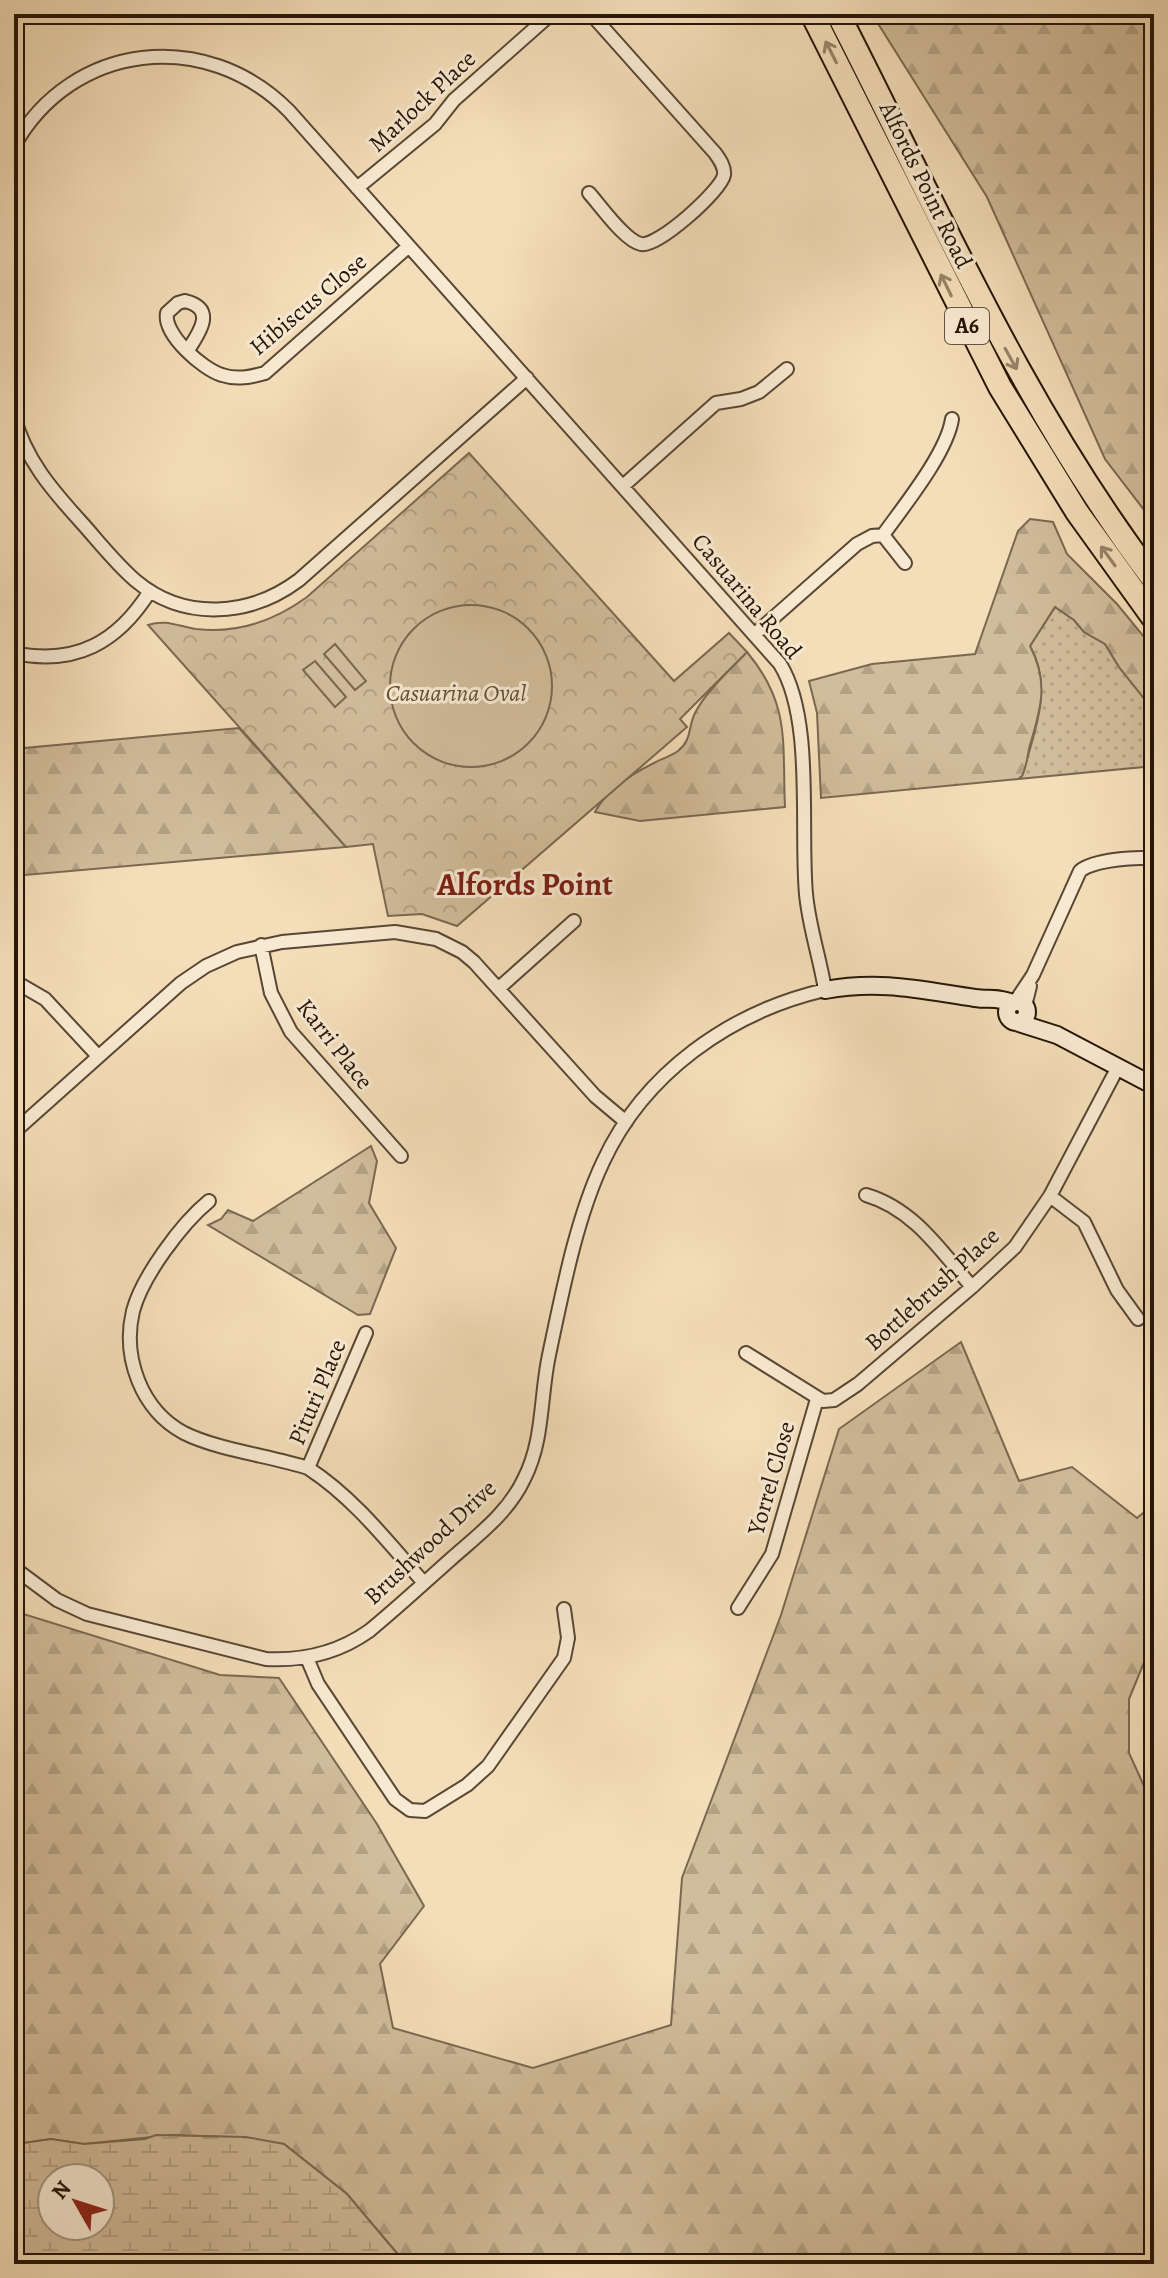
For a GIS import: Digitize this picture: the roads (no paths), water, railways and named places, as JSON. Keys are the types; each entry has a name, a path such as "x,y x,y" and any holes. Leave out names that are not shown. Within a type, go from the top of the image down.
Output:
{"highway":[{"name":"Alfords Point Road","path":"812,14 1000,387 1077,512 1154,619"},
{"name":"Alfords Point Road","path":"838,14 1018,372 1083,478 1154,580"}],"street":[{"name":"Marlock Place","path":"357,188 435,124 454,100 551,14"},
{"path":"589,193 629,237 648,245 660,239 714,192 724,173 715,153 591,14"},
{"name":"Casuarina Road","path":"14,146 25,128 55,96 99,69 152,57 194,59 232,70 269,93 289,111 755,634 786,674 797,705 806,899 825,990"},
{"path":"14,120 25,128"},
{"name":"Hibiscus Close","path":"188,350 202,365 221,375 243,378 265,373 409,246"},
{"path":"623,486 716,403 759,392 787,369"},
{"path":"14,416 23,442 47,483 135,580 150,591 185,606 213,610 242,607 272,598 312,570 527,378"},
{"path":"755,634 857,544 872,536 883,535 929,469 947,436 952,419"},
{"path":"883,535 905,563"},
{"path":"14,653 60,656 103,642 124,627 150,591"},
{"path":"1017,1010 1080,871 1092,864 1154,859"},
{"path":"499,988 574,921"},
{"path":"14,1132 193,974 221,959 261,945 380,933 422,935 462,952 499,988 595,1096 626,1122"},
{"name":"Karri Place","path":"261,945 271,993 291,1032 401,1156"},
{"path":"14,981 45,999 98,1056"},
{"name":"Brushwood Drive","path":"15,1572 57,1600 105,1619 266,1659 307,1658 355,1641 500,1515 518,1491 531,1466 540,1431 548,1358 585,1207 603,1161 626,1122 678,1063 728,1027 762,1010 825,990 845,987 907,986 976,999 1017,1010 1057,1035 1154,1086"},
{"name":"Bottlebrush Place","path":"817,1399 834,1400 858,1384 1015,1247 1050,1196 1118,1067"},
{"path":"866,1195 888,1203 908,1216 972,1287"},
{"path":"1050,1196 1084,1222 1117,1290 1138,1319"},
{"path":"209,1201 186,1222 140,1293 133,1312 130,1334 134,1371 152,1404 182,1432 308,1468 334,1485 424,1583"},
{"name":"Pituri Place","path":"308,1468 366,1333"},
{"path":"746,1353 817,1399"},
{"name":"Yorrel Close","path":"738,1608 772,1554 817,1399"},
{"path":"307,1658 318,1684 395,1799 410,1810 425,1811 438,1805 481,1772 555,1674 567,1648 564,1609"}],"district":[{"name":"Alfords Point","path":"525,884"}],"park label":[{"name":"Casuarina Oval","path":"456,693"}]}
